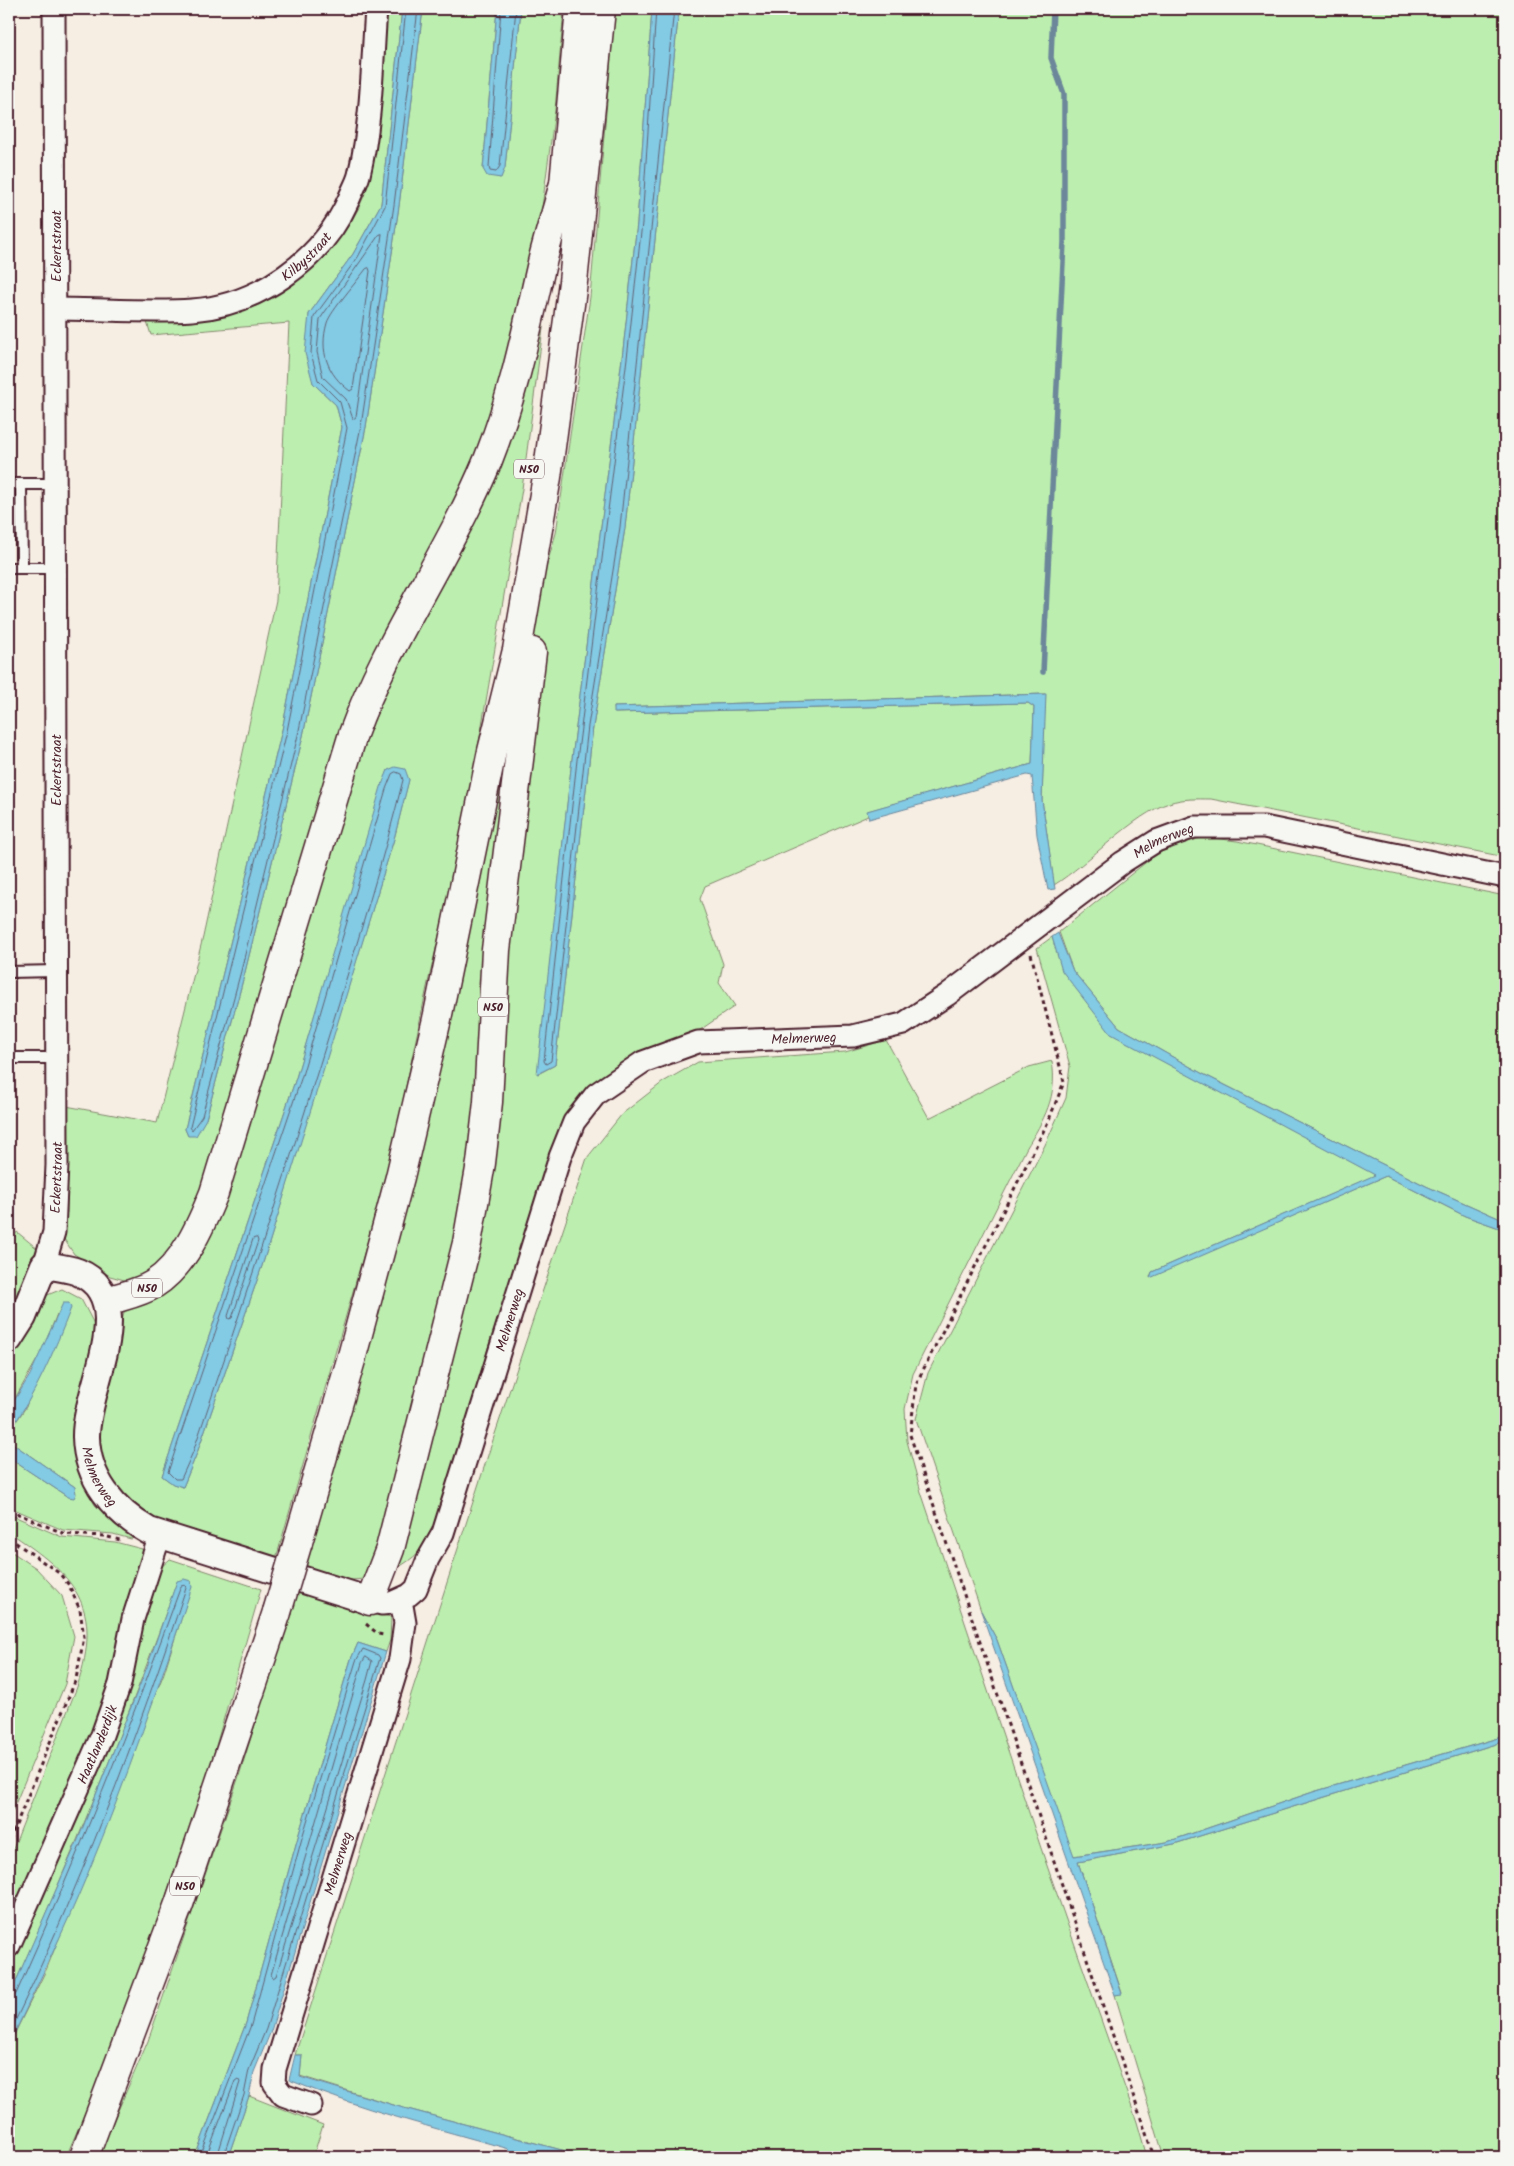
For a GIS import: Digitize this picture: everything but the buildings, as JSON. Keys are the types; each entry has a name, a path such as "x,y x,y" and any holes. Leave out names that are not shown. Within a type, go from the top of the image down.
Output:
{"highway":[{"name":"N50","path":"492,750 501,653 532,453 556,262 580,9"},
{"name":"N50","path":"84,2157 179,1904 277,1612 352,1360 400,1177 437,1019 492,750 517,650 542,509 573,282 601,9"},
{"name":"N50","path":"107,1301 140,1291 153,1285 166,1274 193,1237 211,1200 353,734 368,692 392,643 468,505 502,422 518,373 541,266 564,187"},
{"name":"N50","path":"370,1601 390,1549 467,1242 478,1187 488,1102 496,950 502,893 548,538 542,509"}],"street":[{"name":"Eckertstraat","path":"44,1265 54,1232 57,1165 54,9"},
{"name":"Kilbystraat","path":"56,309 194,310 246,298 290,273 304,262 335,225 359,176 370,103 376,9"},
{"name":"Melmerweg","path":"107,1301 110,1318 108,1333 87,1425 86,1437 91,1462 104,1491 118,1510 132,1521 160,1535 370,1601 382,1604 401,1600 416,1589 428,1559 450,1518 560,1158 574,1122 596,1094 643,1062 698,1042 853,1036 903,1024 947,995 1131,857 1156,841 1194,827 1264,827 1505,877"},
{"path":"9,1339 23,1317 44,1265 70,1270 86,1276 107,1301"},
{"name":"Haatlanderdijk","path":"9,1946 102,1735 120,1684 133,1619 160,1535"},
{"name":"Melmerweg","path":"311,2105 283,2095 274,2083 275,2069 400,1659 405,1622 401,1600"}],"lane":[{"path":"9,484 56,484"},
{"path":"21,484 22,568"},
{"path":"9,568 56,568"},
{"path":"9,972 56,971"},
{"path":"9,1058 57,1058"}],"path":[{"path":"1026,935 1064,1082 1048,1122 916,1384 910,1435 1154,2157"},
{"path":"9,1538 59,1573 69,1585 80,1610 84,1636 76,1679 9,1842"}],"green space":[{"path":"383,9 402,9 381,204 353,254 309,314 313,383 336,405 342,427 282,730 185,1129 188,1136 206,1119 245,972 303,736 366,427 399,206 423,9 497,9 483,169 500,178 505,167 521,9 564,9 555,110 535,260 474,475 384,634 223,1144 175,1255 142,1278 128,1281 110,1276 74,1254 64,1239 64,1222 67,1212 66,1106 157,1123 203,937 276,600 289,323 151,335 147,322 175,322 223,316 268,299 290,285 310,268 329,250 345,230 358,209 369,179 377,120"},
{"path":"615,9 652,9 637,223 572,759 538,1074 555,1065 593,727 625,528 679,9 1505,9 1505,857 1211,799 1190,799 1169,803 1141,817 1068,876 1054,885 1042,800 1045,694 614,707 615,713 1028,703 1034,707 1032,764 868,811 868,816 705,886 700,899 723,964 719,983 735,1006 700,1030 607,1076 530,1219 488,1348 441,1521 424,1546 414,1557 402,1565 375,1577 335,1579 303,1571 415,1176 527,633 556,533 590,297"},
{"path":"551,267 522,489 465,825 427,987 390,1163 275,1562 138,1515 101,1468 97,1427 125,1308 175,1278 368,704 422,597","holes":["388,770 409,779 394,839 262,1266 197,1453 183,1487 173,1484 162,1476 296,1078"]},
{"path":"1205,837 1237,841 1505,896 1505,1221 1426,1186 1203,1074 1119,1027 1073,971 1059,932 1150,859 1170,847"},
{"path":"1052,937 1063,971 1112,1034 1376,1175 1152,1272 1150,1277 1386,1176 1465,1216 1505,1230 1505,1736 1313,1792 1167,1842 1073,1856 997,1640 981,1611 916,1419 928,1373 1045,1145 1066,1098 1070,1066 1037,948"},
{"path":"886,1040 929,1118 1029,1067 1052,1061 1053,1086 1044,1117 1026,1149 913,1374 905,1409 907,1441 921,1492 1045,1860 1137,2122 1147,2157 588,2157 400,2107 300,2076 302,2055 295,2055 490,1449 587,1158 622,1114 663,1082 698,1062 845,1052"},
{"path":"17,1232 39,1250 9,1323 9,1244"},
{"path":"62,1289 81,1299 93,1322 95,1334 77,1402 75,1422 82,1479 95,1505 134,1538 131,1539 113,1534 63,1530 9,1507 9,1458 68,1497 75,1487 9,1441 9,1432 26,1407 57,1314 43,1349 9,1409 9,1355 33,1321 45,1296"},
{"path":"9,1514 62,1537 115,1542 142,1549 145,1555 107,1695 40,1860 9,1927 9,1859 77,1687 85,1659 87,1634 85,1614 78,1595 67,1579 51,1563 9,1532"},
{"path":"9,1550 36,1568 62,1596 74,1636 65,1684 9,1819"},
{"path":"170,1559 261,1589 209,1770 120,2031 66,2157 9,2157 9,2045 47,1968 164,1673 191,1587 191,1581 177,1582 97,1791 9,1997 9,1964 56,1856 133,1635 160,1568"},
{"path":"297,1590 359,1610 391,1617 390,1640 386,1652 358,1643 351,1659 298,1837 246,2023 195,2157 98,2157 148,2041 238,1779"},
{"path":"1505,1741 1505,2153 1484,2157 1164,2157 1115,1995 1122,1993 1078,1862 1174,1844"},
{"path":"249,2096 323,2125 313,2157 228,2157"}],"water":[{"path":"402,9 423,9 399,206 366,427 303,736 245,972 206,1119 196,1136 188,1136 185,1129 282,730 342,427 336,405 313,383 305,353 309,314 353,254 381,204"},
{"path":"497,9 521,9 505,168 501,178 487,176 483,169"},
{"path":"652,9 679,9 625,528 593,727 555,1065 537,1074 572,759 637,223"},
{"path":"1046,694 1042,800 1055,889 1048,890 1037,835 1032,776 1027,775 869,819 867,811 1032,764 1034,707 1028,703 614,713 614,707"},
{"path":"395,767 405,769 409,780 394,839 323,1071 262,1266 197,1453 183,1487 173,1484 162,1476 296,1078 381,787 388,770"},
{"path":"1058,933 1073,971 1119,1027 1203,1074 1426,1186 1505,1221 1505,1230 1465,1216 1386,1176 1150,1278 1152,1272 1375,1175 1111,1034 1062,971 1052,937"},
{"path":"63,1303 69,1303 71,1308 58,1340 44,1372 9,1432 9,1409 30,1375"},
{"path":"9,1441 75,1487 76,1494 74,1498 68,1497 9,1458"},
{"path":"184,1579 191,1581 192,1587 130,1767 79,1895 9,2045 9,1997 77,1842 147,1667 177,1581"},
{"path":"981,1611 997,1640 1074,1856 1167,1842 1313,1792 1505,1736 1505,1741 1174,1844 1078,1862 1122,1994 1115,1995"},
{"path":"358,1643 386,1652 271,2031 254,2072 249,2096 228,2157 195,2157 246,2023 298,1837 351,1659"},
{"path":"295,2055 302,2055 300,2077 400,2107 588,2157 545,2157 518,2150 516,2157 506,2157 509,2149 370,2109 289,2080"}],"waterway":[{"path":"1043,672 1064,242 1064,94 1051,58 1053,9"}]}
